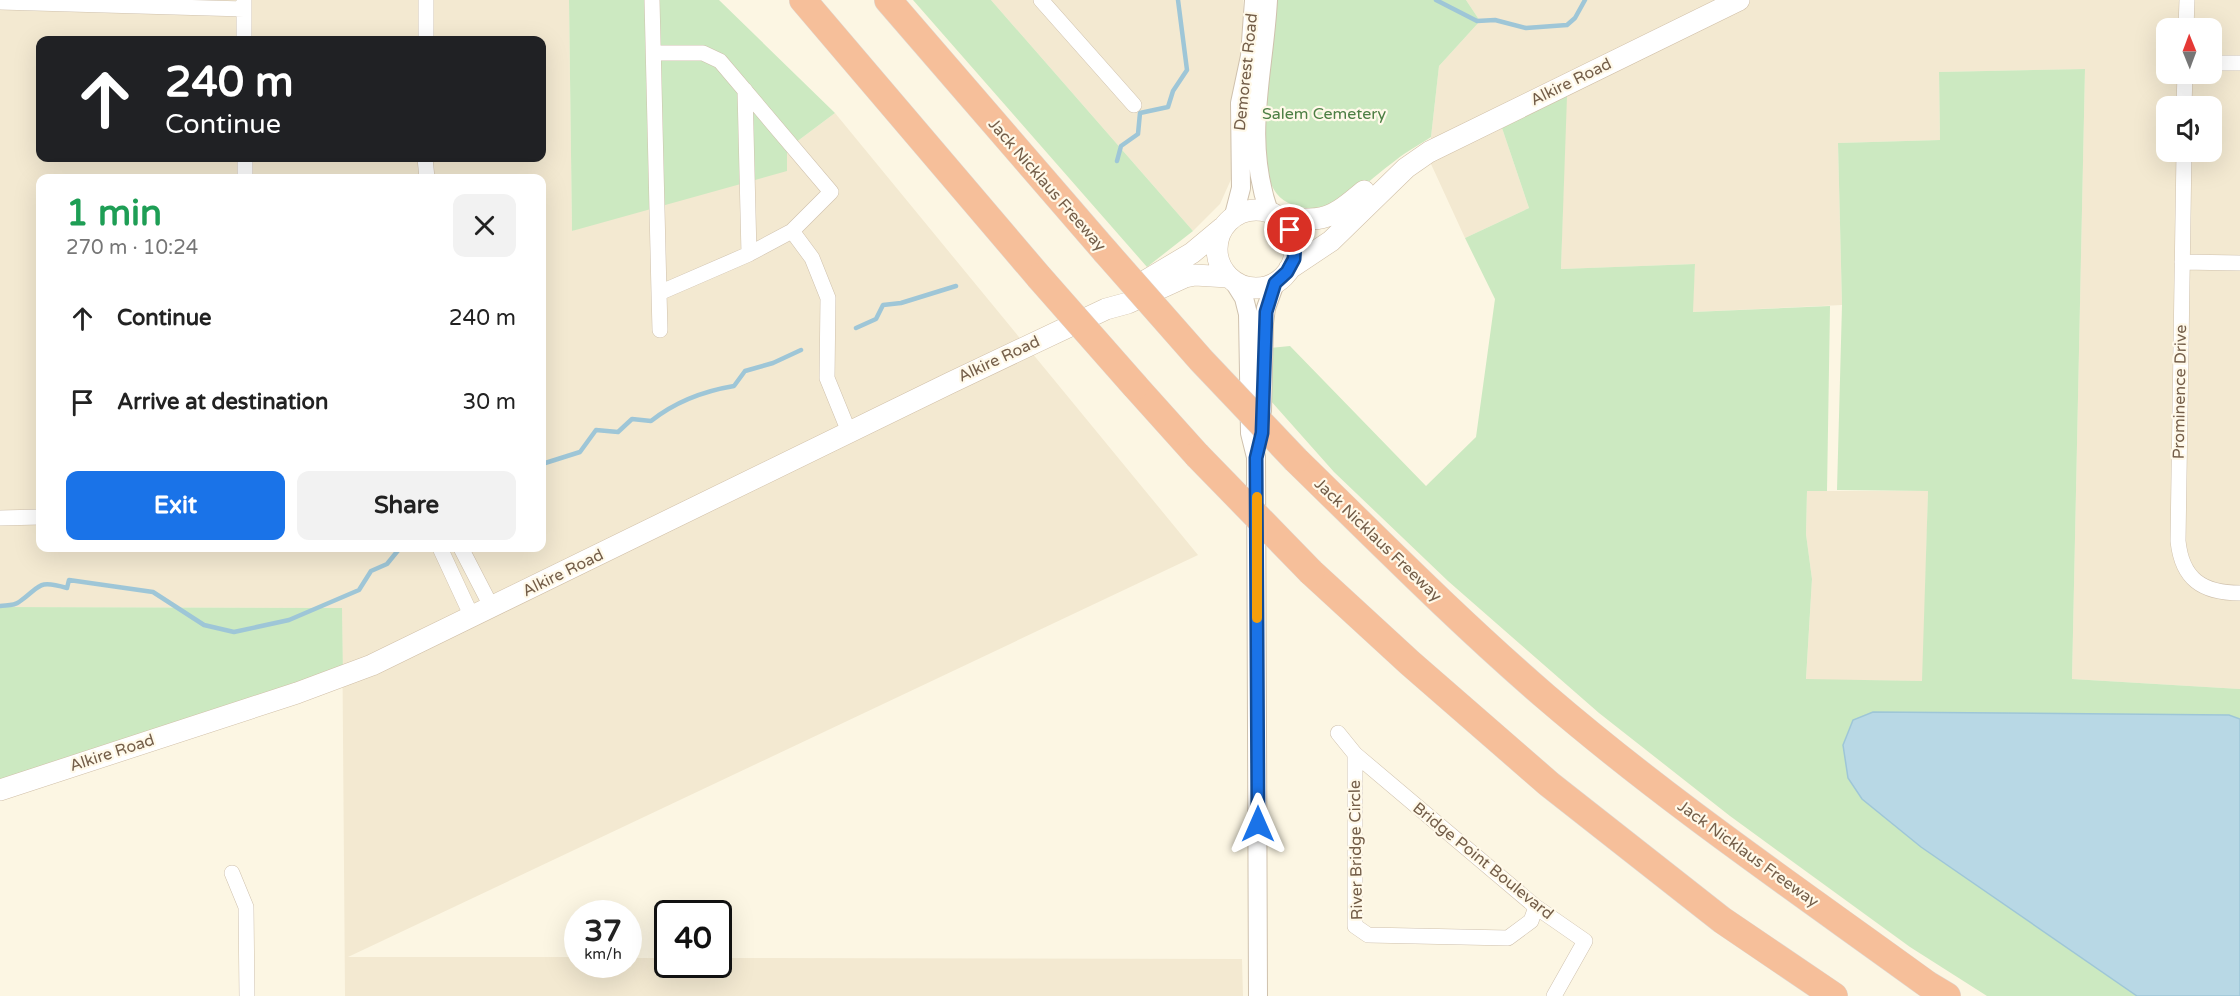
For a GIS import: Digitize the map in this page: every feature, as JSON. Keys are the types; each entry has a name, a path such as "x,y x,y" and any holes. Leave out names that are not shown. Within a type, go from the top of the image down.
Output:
{"highway":[{"path":"803,0 1135,386 1197,455 1311,573 1549,784 1722,920 1834,996"},
{"name":"Jack Nicklaus Freeway","path":"888,0 1201,360 1296,460 1460,620 1556,705 1652,784 1927,984 1947,996"}],"main road":[{"name":"Alkire Road","path":"1282,276 1331,241 1406,168 1437,147 1739,0"},
{"name":"Alkire Road","path":"1275,215 1309,221 1330,216 1384,175 1406,168"},
{"path":"1252,210 1275,215 1288,227 1294,240 1294,255 1282,276 1256,288 1244,287 1231,279 1221,267 1216,244 1228,222 1252,210"},
{"name":"Alkire Road","path":"1106,309 1122,295 1192,253 1228,222"},
{"name":"Alkire Road","path":"0,790 297,693 392,656 1106,309 1128,303 1185,277 1195,275 1231,279"}],"street":[{"path":"426,0 426,36"},
{"path":"652,0 660,330"},
{"path":"1041,0 1134,105"},
{"name":"Demorest Road","path":"1228,222 1241,188 1240,103 1250,56 1254,0"},
{"name":"Demorest Road","path":"1268,0 1255,129 1258,174 1275,215"},
{"path":"2186,18 2187,0"},
{"path":"0,2 244,4 244,36"},
{"path":"654,53 703,53 720,61 831,192 792,231 749,254 659,294"},
{"path":"2222,63 2240,63"},
{"path":"745,90 749,254"},
{"name":"Prominence Drive","path":"2184,162 2179,554 2191,578 2203,586 2222,592 2240,593"},
{"path":"792,231 812,258 828,298 827,378 849,432"},
{"path":"2182,262 2240,263"},
{"path":"1256,458 1262,433 1266,308 1282,276"},
{"path":"1231,279 1244,298 1248,315 1250,433 1256,458 1258,996"},
{"path":"0,518 36,517"},
{"path":"442,552 472,617"},
{"path":"463,552 492,608"},
{"name":"Bridge Point Boulevard","path":"1338,733 1355,754 1536,907 1586,941 1554,996"},
{"name":"River Bridge Circle","path":"1355,754 1355,926 1361,932 1368,935 1508,938 1531,921 1536,907"},
{"path":"232,873 246,907 247,996"}],"shaded area":[{"path":"0,0 569,0 572,231 787,149 835,113 1198,555 348,957 564,957 564,978 642,978 642,958 654,958 654,978 732,978 732,958 1242,959 1243,996 345,996 342,608 0,607"},
{"path":"991,0 1243,0 1244,35 1233,97 1233,175 1220,204 1193,231"},
{"path":"1466,0 2240,0 2240,689 2072,679 2085,69 1939,72 1940,140 1838,143 1842,305 1692,312 1695,264 1561,269 1566,96 1502,128 1529,208 1465,238 1431,164 1431,137 1439,66 1480,21"},
{"path":"1807,491 1928,491 1923,681 1806,680 1812,579 1806,534"}],"green space":[{"path":"569,0 719,0 835,113 787,149 787,171 572,231"},
{"path":"913,0 991,0 1193,231 1147,267"},
{"name":"Salem Cemetery","path":"1272,0 1466,0 1480,21 1439,66 1431,137 1400,157 1349,196 1329,206 1308,208 1290,204 1277,194 1269,177 1264,155 1262,101"},
{"path":"2085,69 2072,679 2240,689 2240,719 2229,715 1873,712 1848,778 1862,799 1921,847 2137,996 1987,996 1910,947 1730,816 1599,713 1448,581 1334,472 1269,399 1270,348 1290,346 1426,486 1476,437 1495,299 1465,238 1529,208 1502,128 1567,96 1561,269 1695,264 1693,312 1830,306 1827,491 1807,491 1806,534 1812,579 1806,679 1922,681 1928,491 1837,490 1842,305 1838,143 1940,140 1939,72"},
{"path":"0,607 342,608 343,676 0,790"}],"water":[{"path":"1873,712 2229,715 2240,719 2240,996 2137,996 1921,847 1862,799 1848,778 1843,745 1853,720"}],"waterway":[{"path":"1117,161 1121,146 1138,134 1140,113 1168,107 1173,91 1187,70 1178,0"},
{"path":"1436,0 1477,21 1495,20 1526,28 1567,25 1575,18 1585,0"},
{"path":"856,328 876,319 883,305 901,303 956,286"},
{"path":"546,463 580,452 596,430 618,432 632,419 651,421 690,398 734,386 745,371 773,363 801,350"},
{"path":"0,606 17,603 40,586 50,584 67,588 69,580 153,592 204,625 234,632 289,620 359,590 371,571 387,564 397,552"}],"slow traffic":[{"path":"1257,497 1257,618"}],"route":[{"path":"1258,824 1256,458 1262,433 1264,323 1275,283 1287,272 1294,259 1295,244 1290,230"}]}
